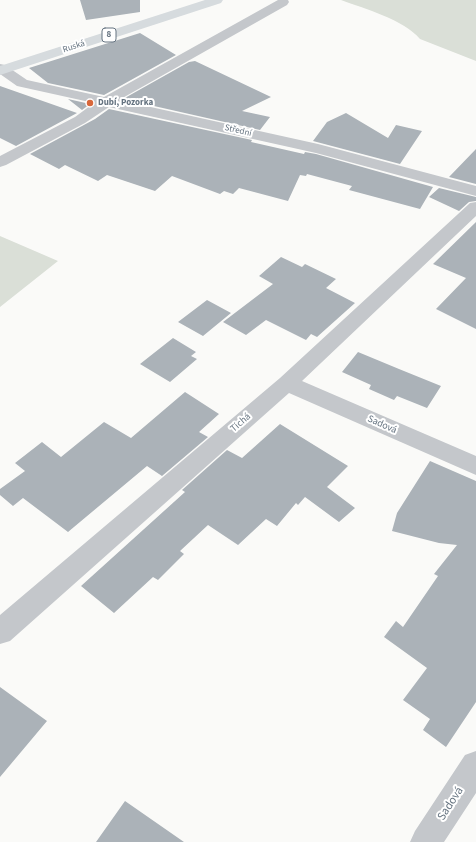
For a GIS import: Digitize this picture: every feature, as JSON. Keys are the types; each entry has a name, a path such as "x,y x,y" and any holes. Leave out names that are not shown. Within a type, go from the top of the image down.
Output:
{"main road":[{"name":"Ruská","path":"1,70 217,0"}],"street":[{"path":"0,162 80,120 107,101 283,2"},
{"name":"Střední","path":"1,70 22,83 318,149 476,190"},
{"name":"Tichá","path":"0,632 287,383 476,207"},
{"name":"Sadová","path":"287,383 476,466"},
{"name":"Sadová","path":"426,842 476,766"}],"shaded area":[{"path":"341,0 476,0 476,61 420,39 404,26 383,15"},
{"path":"0,236 58,261 0,307"}],"building":[{"path":"80,0 140,0 140,12 86,20"},
{"path":"140,33 176,55 104,95 48,83 29,68"},
{"path":"195,61 271,97 242,111 270,117 260,130 123,99 189,62"},
{"path":"0,86 77,113 16,146 0,138"},
{"path":"68,99 90,104 82,110"},
{"path":"109,109 252,140 251,142 304,154 305,152 316,154 433,187 420,209 349,190 352,186 307,174 306,176 300,175 288,201 239,188 233,194 224,191 220,194 172,176 155,191 107,175 98,181 65,165 59,169 30,154 95,119"},
{"path":"346,113 388,138 396,125 422,131 400,164 313,141 327,122"},
{"path":"476,149 476,184 449,177"},
{"path":"439,188 476,197 476,201 469,202 459,211 429,197"},
{"path":"476,222 476,329 436,309 466,278 433,264"},
{"path":"281,257 302,267 305,264 336,279 326,288 355,303 317,337 311,334 306,340 266,320 246,335 223,322 273,284 259,276"},
{"path":"207,300 231,313 203,336 178,322"},
{"path":"173,338 196,352 191,356 197,359 170,382 140,364"},
{"path":"358,352 441,386 427,408 397,396 394,400 369,389 371,385 342,372"},
{"path":"185,392 219,414 199,432 208,437 162,476 147,466 68,532 23,498 13,506 0,495 0,489 25,471 15,463 42,442 61,457 104,422 131,438"},
{"path":"280,424 348,466 327,487 355,508 339,522 305,497 298,505 296,503 277,526 266,519 238,545 208,525 180,551 184,554 158,580 153,577 114,613 81,586 185,492 182,490 227,450 242,458"},
{"path":"430,461 476,481 476,702 446,747 423,730 430,719 403,700 427,668 384,637 396,621 403,627 438,576 434,574 457,545 439,543 392,531 397,513"},
{"path":"0,687 47,721 0,777"},
{"path":"125,801 184,842 96,842"}],"place":[{"name":"Dubí, Pozorka","path":"90,103"}]}
